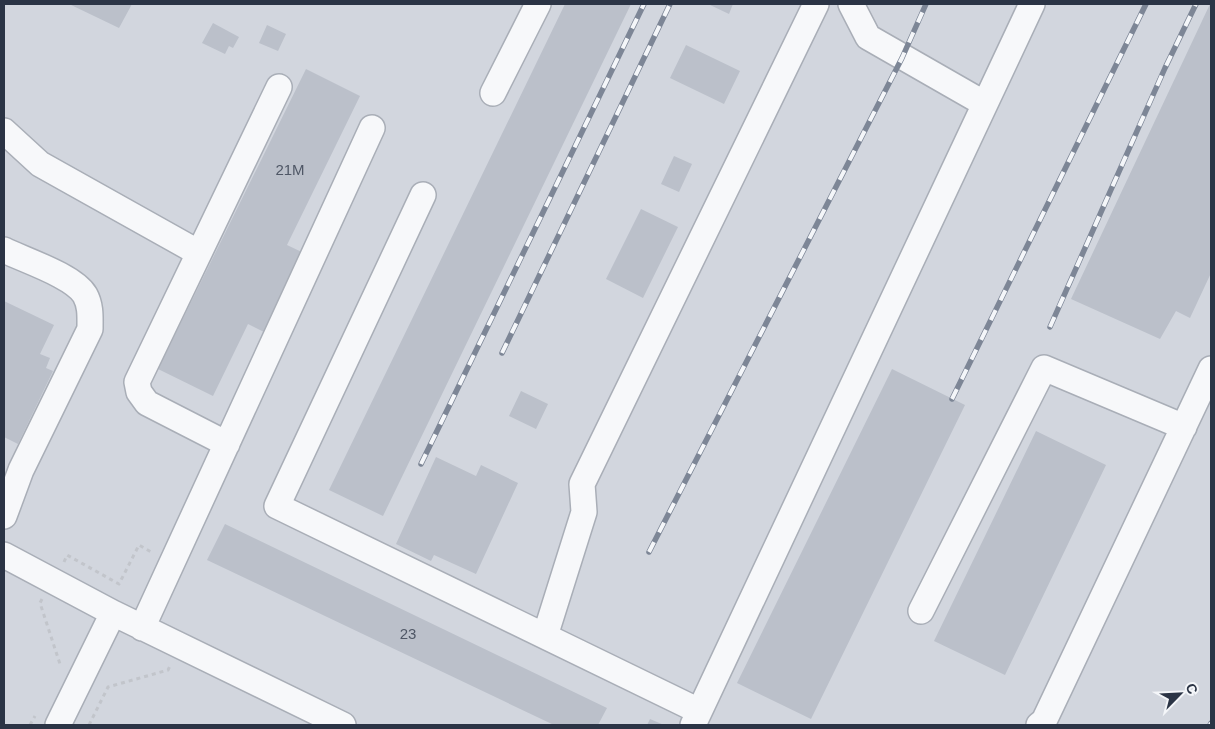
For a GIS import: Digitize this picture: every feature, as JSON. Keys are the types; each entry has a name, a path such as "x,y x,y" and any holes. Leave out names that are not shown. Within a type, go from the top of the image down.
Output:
{"lane":[{"path":"493,93 538,4"},
{"path":"545,636 584,512 582,484 816,4"},
{"path":"851,4 868,37 985,104"},
{"path":"423,194 277,506 545,636 696,718 1032,4"},
{"path":"227,444 147,403 139,392 137,382 280,87"},
{"path":"142,628 372,128"},
{"path":"4,131 40,164 199,253"},
{"path":"4,250 72,282 84,294 90,308 90,329 21,470 4,516"},
{"path":"921,611 1044,368 1184,427"},
{"path":"1039,725 1044,721 1211,369"},
{"path":"4,555 114,614 344,725"},
{"path":"58,725 114,614"}],"path":[{"path":"89,725 108,686 168,670 180,646"}],"shaded area":[{"path":"4,4 1211,4 1211,725 4,725"}],"building":[{"path":"69,4 132,4 119,28"},
{"path":"565,4 631,4 383,516 329,490"},
{"path":"708,4 733,4 729,14"},
{"path":"1210,4 1211,273 1190,318 1176,311 1160,339 1071,299"},
{"path":"213,23 239,37 233,48 229,46 225,54 202,43"},
{"path":"267,25 286,34 278,51 259,43"},
{"path":"686,45 740,71 724,104 670,78"},
{"path":"306,69 360,96 287,245 308,255 268,334 248,324 213,396 158,369"},
{"path":"674,156 692,164 679,192 661,184"},
{"path":"641,209 678,227 643,298 606,279"},
{"path":"4,301 54,325 40,354 50,358 46,368 53,371 18,444 4,437"},
{"path":"892,369 965,405 811,719 737,683"},
{"path":"521,391 548,404 536,429 509,416"},
{"path":"1036,431 1106,465 1005,675 934,641"},
{"path":"436,457 476,476 481,465 518,483 476,574 434,555 431,561 396,544"},
{"path":"225,524 607,708 598,725 554,725 207,560"},
{"path":"650,719 664,725 647,725"}],"railway":[{"path":"421,464 644,4"},
{"path":"502,353 670,4"},
{"path":"649,552 902,58 926,4"},
{"path":"952,399 1146,4"},
{"path":"1050,327 1165,68 1196,4"}]}
